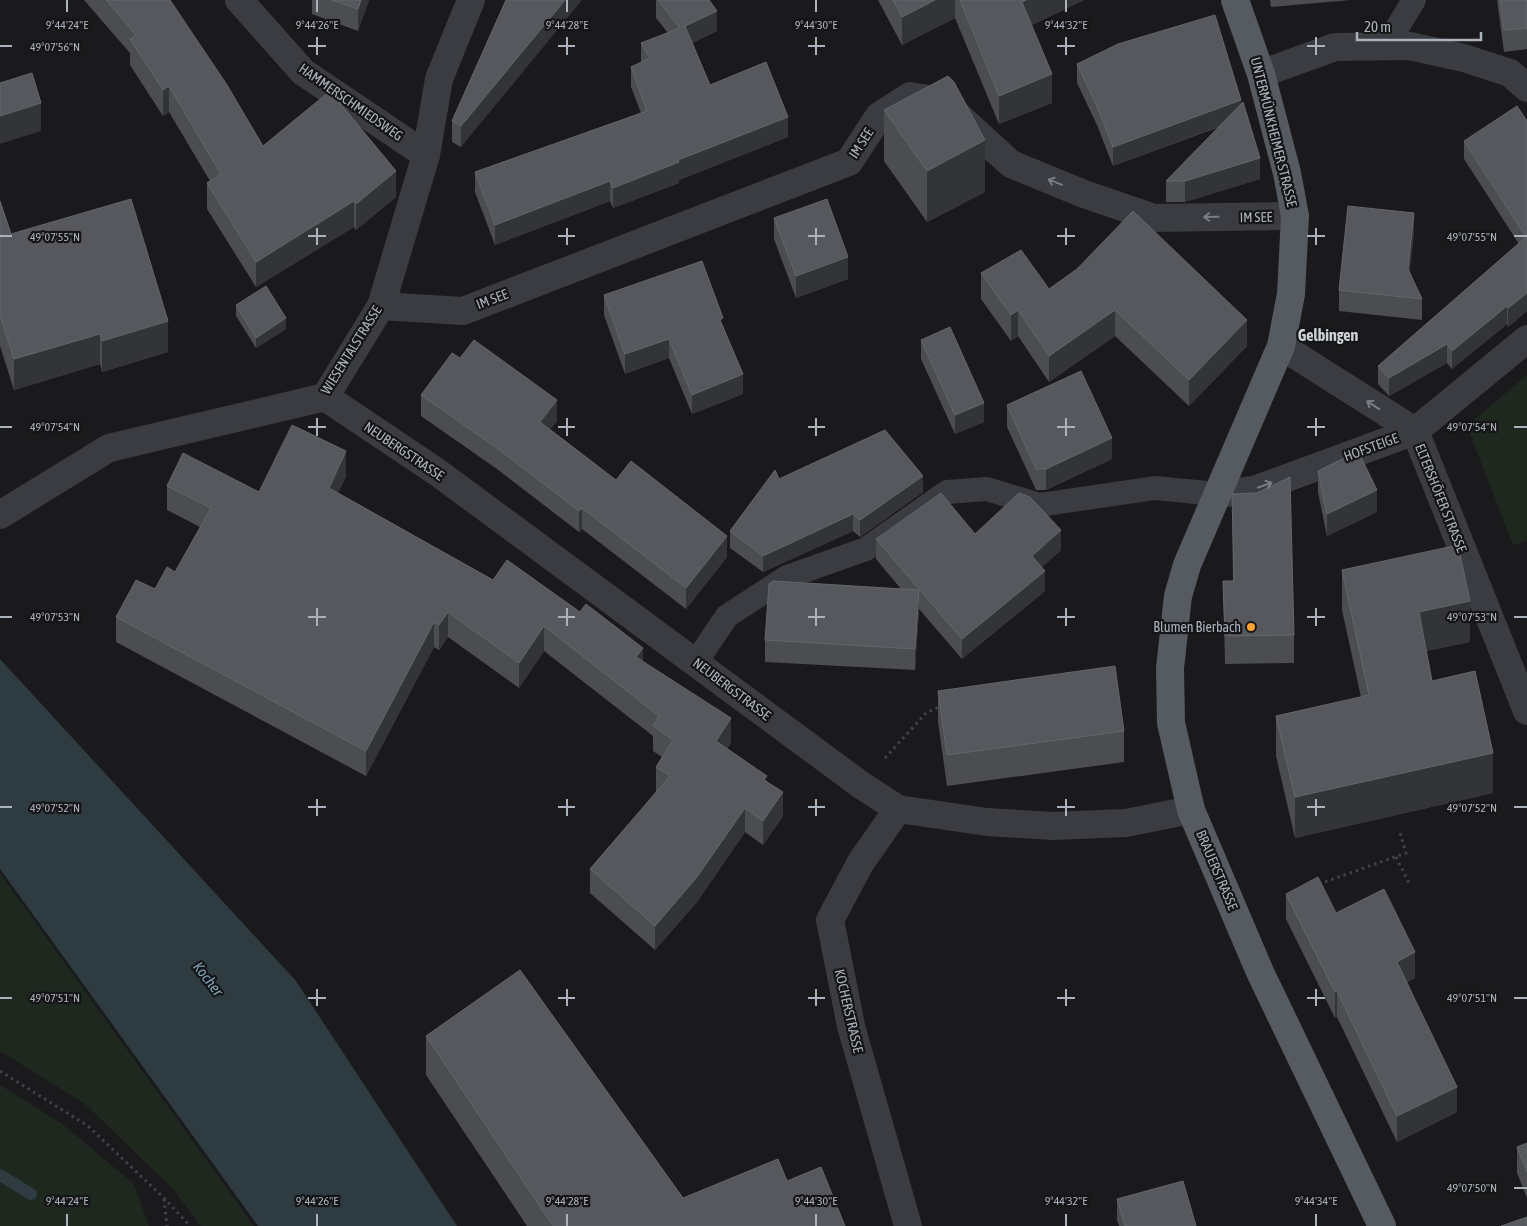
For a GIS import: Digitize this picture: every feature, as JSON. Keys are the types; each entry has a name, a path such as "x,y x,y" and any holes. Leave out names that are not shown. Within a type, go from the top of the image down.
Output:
{"main road":[{"name":"UNTERMÜNKHEIMER STRASSE","path":"1217,494 1282,346 1291,294 1295,216 1287,173 1261,74 1235,0"},
{"name":"BRAUERSTRASSE","path":"1217,494 1180,588 1170,668 1171,723 1191,810 1260,972 1382,1226"}],"street":[{"name":"HAMMERSCHMIEDSWEG","path":"239,0 303,72 426,155"},
{"name":"WIESENTALSTRASSE","path":"0,515 108,448 325,397 380,306 426,155 438,79 471,0"},
{"path":"1261,74 1335,47 1410,46 1464,58 1510,73 1527,88"},
{"name":"IM SEE","path":"380,306 463,311 849,162 879,116 910,96 942,101 1011,164 1084,194 1154,218 1295,216"},
{"name":"HOFSTEIGE","path":"1217,494 1254,490 1414,431 1527,339"},
{"name":"ELTERSHÖFER STRASSE","path":"1282,346 1414,431 1527,712"},
{"name":"NEUBERGSTRASSE","path":"325,397 437,472 861,785 898,809 986,822 1054,826 1126,822 1191,810"},
{"name":"KOCHERSTRASSE","path":"898,809 861,862 830,920 851,1026 908,1226"}],"lane":[{"path":"1386,46 1414,0"},
{"path":"696,662 727,616 787,577 866,549 947,492 988,489 1039,505 1155,488 1217,494"}],"path":[{"path":"861,785 927,712 946,705"},
{"path":"1312,887 1406,853 1399,829"},
{"path":"1396,857 1409,884"},
{"path":"0,1070 88,1126 164,1198 190,1226"},
{"path":"164,1198 167,1226"}],"shaded area":[{"path":"1527,375 1527,541 1513,545 1467,426"},
{"path":"0,873 254,1226 201,1226 173,1189 85,1104 0,1051"},
{"path":"0,1085 61,1123 134,1184 149,1226 0,1226"}],"water":[{"name":"Kocher","path":"0,659 296,981 457,1226 258,1226 0,869"}],"building":[{"path":"106,0 170,0 227,85 263,146 330,91 396,171 356,204 354,201 256,262 207,183 221,174 169,86 163,90 130,39 136,35"},
{"path":"332,0 361,0 358,9"},
{"path":"506,0 565,0 461,126 452,121"},
{"path":"658,0 709,0 717,11 685,26 710,85 766,62 788,117 678,160 679,162 613,188 610,181 495,225 475,172 647,111 631,67 650,58 641,43 680,28"},
{"path":"893,0 935,0 902,17"},
{"path":"960,0 1026,0 1022,2 1052,74 999,96"},
{"path":"1500,0 1527,0 1527,28 1504,30"},
{"path":"1215,15 1241,100 1113,147 1097,106 1077,64 1118,44"},
{"path":"32,73 41,103 0,116 0,83"},
{"path":"948,76 954,82 985,140 927,171 884,110"},
{"path":"1243,102 1260,158 1185,181 1166,181"},
{"path":"1517,106 1527,121 1527,293 1508,308 1507,306 1452,351 1447,344 1389,378 1378,366 1526,237 1464,141"},
{"path":"131,199 168,321 102,341 100,334 14,359 0,315 0,201 11,234"},
{"path":"827,199 848,257 796,276 774,218"},
{"path":"1348,206 1414,213 1408,269 1422,299 1339,290"},
{"path":"1133,211 1247,320 1189,380 1115,310 1049,356 1018,310 1011,315 981,273 1021,250 1049,289 1077,269"},
{"path":"702,261 723,318 720,320 743,374 692,395 669,339 625,354 604,295"},
{"path":"266,286 286,318 256,338 236,305"},
{"path":"950,327 984,403 955,415 921,340"},
{"path":"474,340 557,400 540,422 616,480 631,461 727,536 686,588 582,508 579,511 497,448 421,395 452,353 460,358"},
{"path":"1081,371 1112,438 1046,469 1036,469 1007,405"},
{"path":"292,425 346,451 329,488 493,580 507,560 580,612 586,604 643,648 636,657 731,718 716,741 767,776 764,780 783,792 763,821 745,808 697,877 655,926 590,869 670,776 656,767 673,740 653,726 659,716 544,626 519,663 448,612 439,625 434,622 366,751 116,617 136,580 155,589 167,567 175,572 211,508 167,486 183,453 259,492"},
{"path":"885,430 923,476 860,520 853,514 763,556 730,531 775,470 779,479"},
{"path":"1358,451 1377,490 1327,514 1318,471"},
{"path":"1290,477 1294,635 1225,636 1223,581 1234,581 1232,494 1257,493"},
{"path":"941,493 975,534 1019,493 1030,497 1061,530 1032,556 1045,571 962,639 876,539"},
{"path":"1458,545 1470,601 1419,612 1432,681 1475,671 1493,753 1295,797 1276,716 1369,695 1342,570"},
{"path":"773,581 919,590 915,649 765,640 769,584"},
{"path":"1115,666 1124,731 947,755 938,691"},
{"path":"1318,877 1336,913 1384,889 1415,952 1397,962 1457,1087 1397,1116 1337,991 1335,992 1286,894"},
{"path":"520,970 683,1198 778,1159 787,1181 821,1167 845,1226 553,1226 426,1036"},
{"path":"1527,1143 1527,1172 1517,1147"},
{"path":"1183,1181 1196,1226 1125,1226 1117,1199"},
{"path":"1527,1217 1527,1226 1501,1226"}],"waterway":[{"path":"0,1175 31,1194"}],"place":[{"name":"Blumen Bierbach","path":"1251,627"}],"district":[{"name":"Gelbingen","path":"1328,335"}]}
